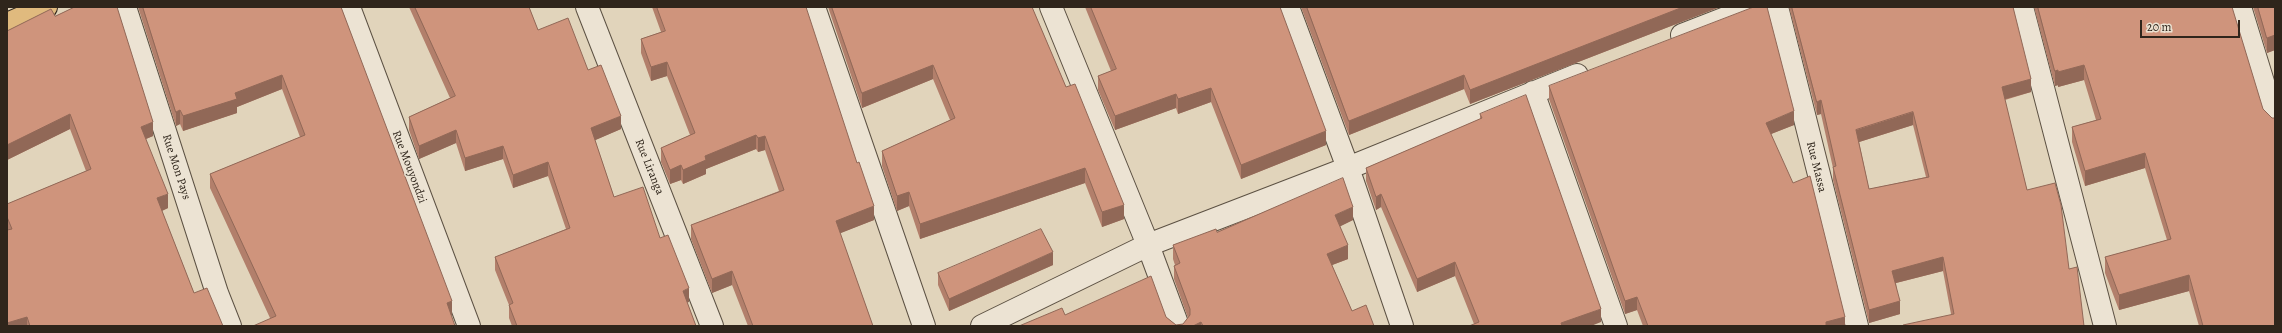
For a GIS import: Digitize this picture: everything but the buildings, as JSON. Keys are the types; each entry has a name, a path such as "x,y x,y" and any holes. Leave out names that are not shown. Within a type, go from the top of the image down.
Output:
{"main road":[{"path":"7,24 46,7"}],"street":[{"name":"Rue Mon Pays","path":"125,7 217,293 230,326"},
{"name":"Rue Mouyondzi","path":"349,7 469,326"},
{"name":"Rue Liranga","path":"587,7 712,326"},
{"path":"814,7 924,326"},
{"path":"1051,7 1148,245 1178,326"},
{"path":"1288,7 1348,168 1402,326"},
{"path":"1666,41 1754,7"},
{"name":"Rue Massa","path":"1777,7 1857,326"},
{"path":"2022,7 2105,326"},
{"path":"2240,7 2275,121"},
{"path":"982,326 1148,245 1348,168 1533,92 1599,67"},
{"path":"1533,92 1616,326"}]}
